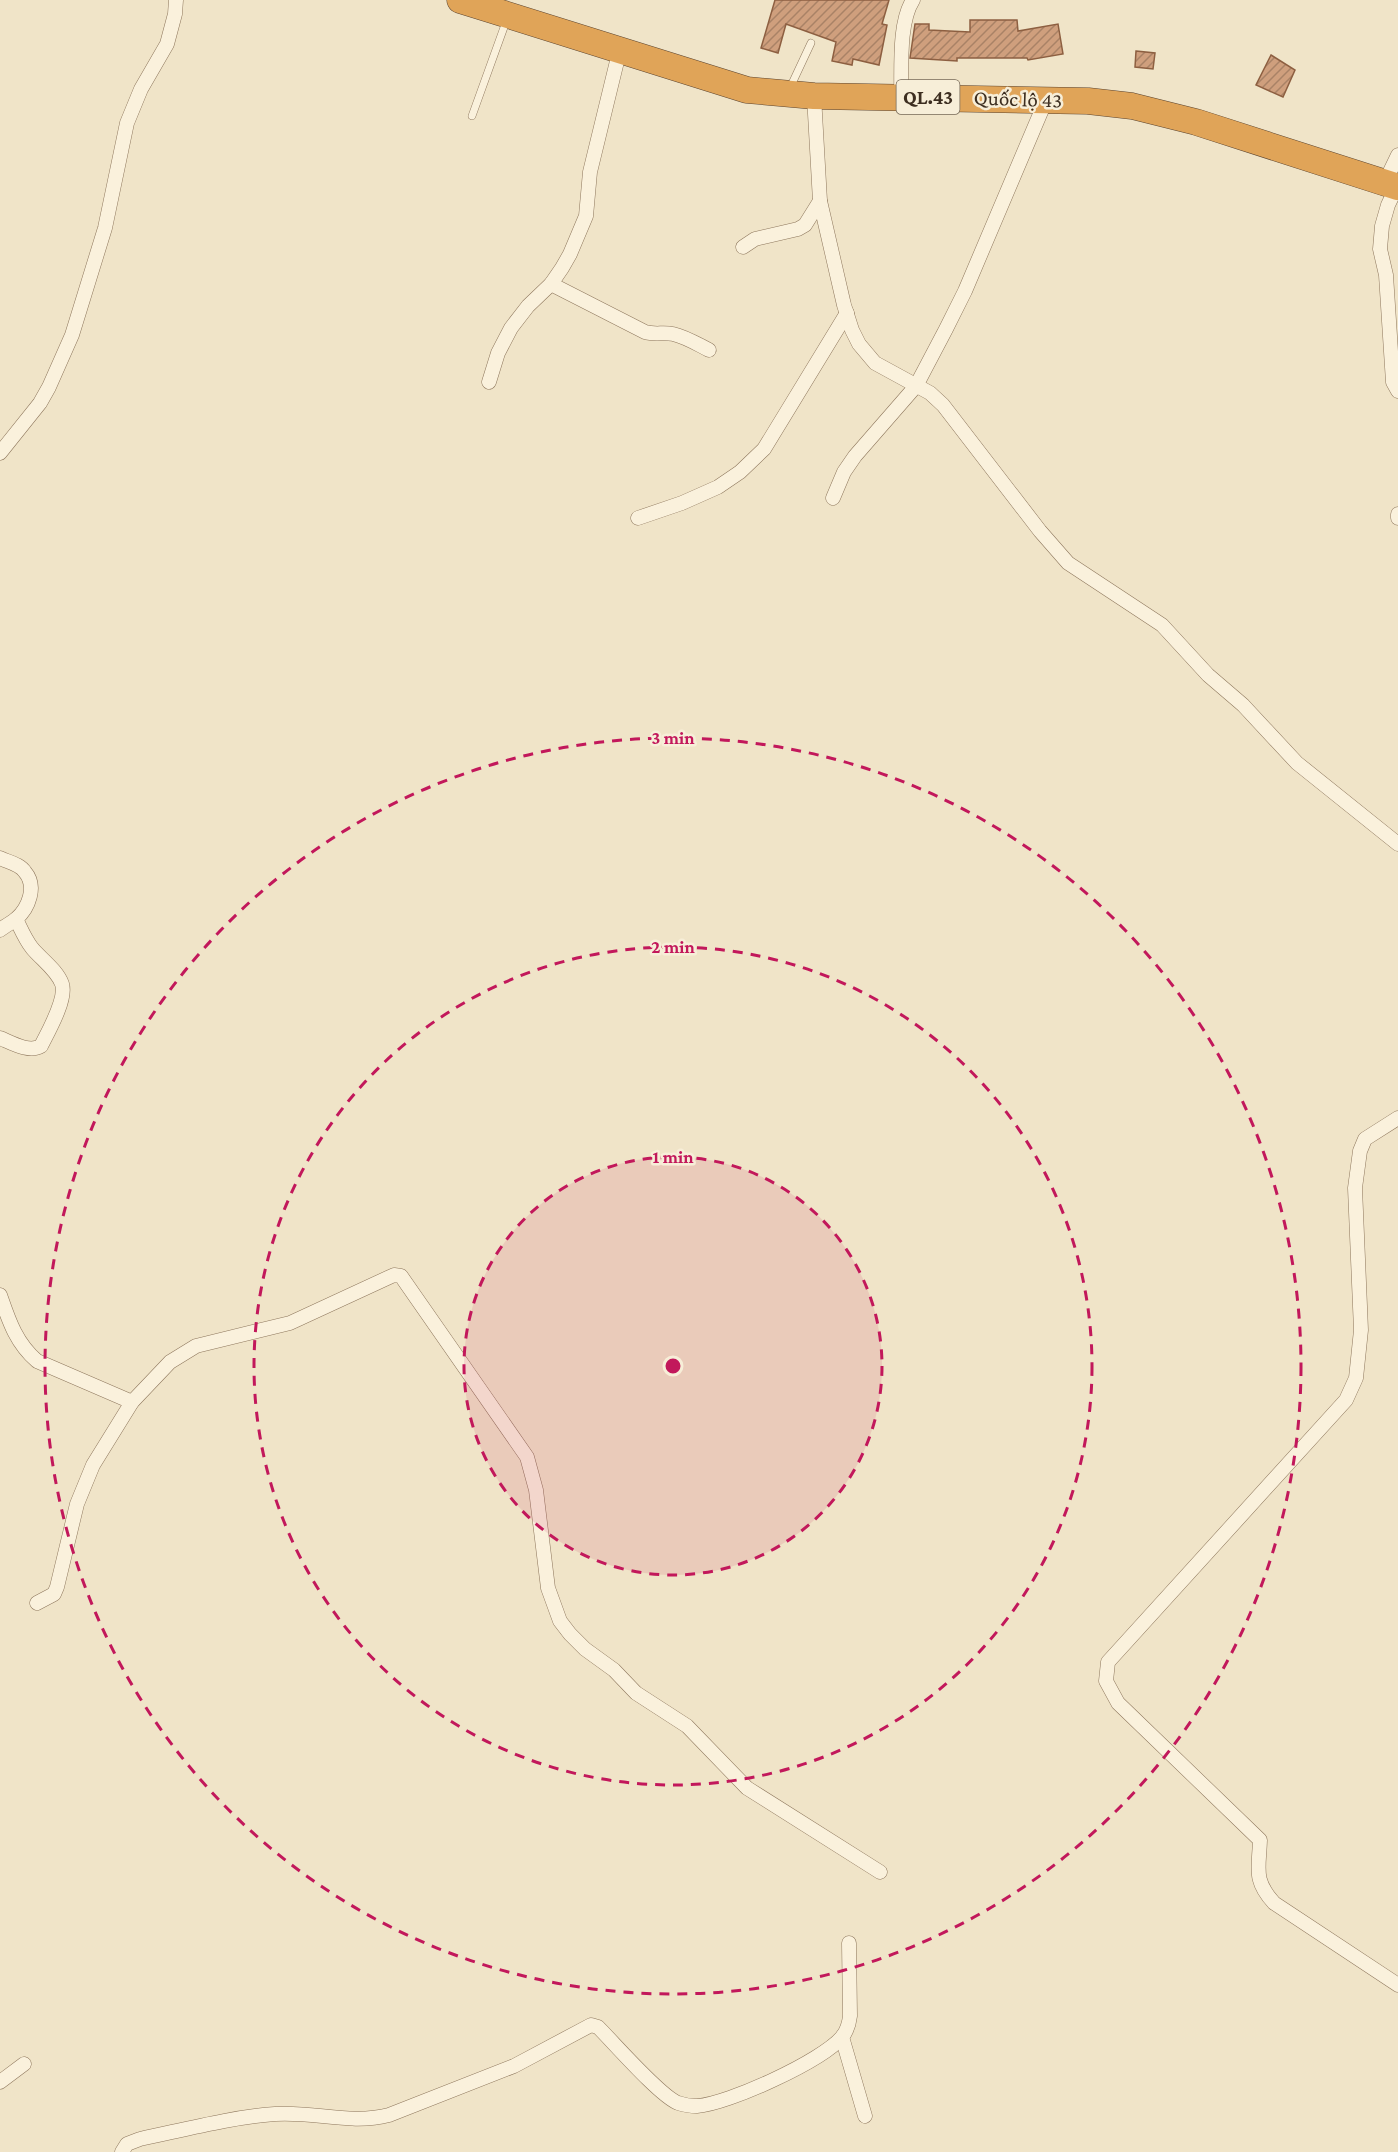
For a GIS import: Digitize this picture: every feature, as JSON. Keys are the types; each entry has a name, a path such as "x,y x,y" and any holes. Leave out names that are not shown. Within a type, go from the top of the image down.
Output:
{"highway":[{"name":"Quốc lộ 43","path":"460,0 747,90 813,96 1088,101 1132,106 1196,122 1393,185"}],"street":[{"path":"0,453 40,403 72,335 105,228 127,123 141,89 167,44 175,14 176,0"},
{"path":"901,97 903,38 906,18 913,0"},
{"path":"489,382 498,353 511,328 528,306 551,284 570,254 586,216 590,172 620,49"},
{"path":"813,96 820,201 847,313 859,344 876,363 930,393 954,418 996,476 1068,563 1162,625 1208,675 1243,705 1297,764 1398,844"},
{"path":"833,498 844,472 855,456 916,386 965,291 1046,100"},
{"path":"1398,155 1380,249 1386,275 1393,382 1398,391"},
{"path":"744,248 755,239 798,229 805,225 820,201"},
{"path":"551,284 645,332 654,335 671,334 709,350"},
{"path":"638,518 682,503 718,487 740,472 764,449 847,313"},
{"path":"0,858 25,871 31,891 29,903 16,919 0,930"},
{"path":"0,1038 28,1049 41,1046 59,1007 62,992 62,985 56,974 30,946 16,919"},
{"path":"1398,1118 1365,1139 1360,1151 1355,1188 1361,1330 1356,1378 1346,1400 1108,1662 1106,1682 1118,1703 1260,1840 1258,1878 1263,1891 1274,1902 1398,1985"},
{"path":"37,1603 54,1594 85,1483 107,1440 132,1402 170,1362 196,1346 290,1323 394,1275 400,1276 527,1457 536,1490 548,1588 560,1621 570,1634 585,1649 614,1670 636,1694 687,1726 747,1788 880,1872"},
{"path":"0,1295 12,1330 19,1342 37,1361 132,1402"},
{"path":"122,2152 127,2144 140,2139 275,2114 354,2120 389,2115 514,2066 591,2025 598,2027 658,2088 676,2102 696,2106 714,2102 758,2086 796,2068 842,2037 848,2028 850,2016 849,1942"},
{"path":"842,2037 865,2116"},
{"path":"0,2082 24,2064"}],"lane":[{"path":"472,116 508,15"},
{"path":"786,94 812,43"}],"building":[{"path":"775,0 889,0 882,24 887,25 879,65 853,59 852,65 832,61 836,42 786,24 778,53 761,48"},
{"path":"970,20 1017,20 1018,31 1058,24 1063,54 1028,60 1027,58 957,58 957,61 910,58 915,24 929,24 929,30 970,32"},
{"path":"1136,51 1155,53 1153,69 1135,67"},
{"path":"1271,55 1295,70 1283,97 1256,85"}]}
